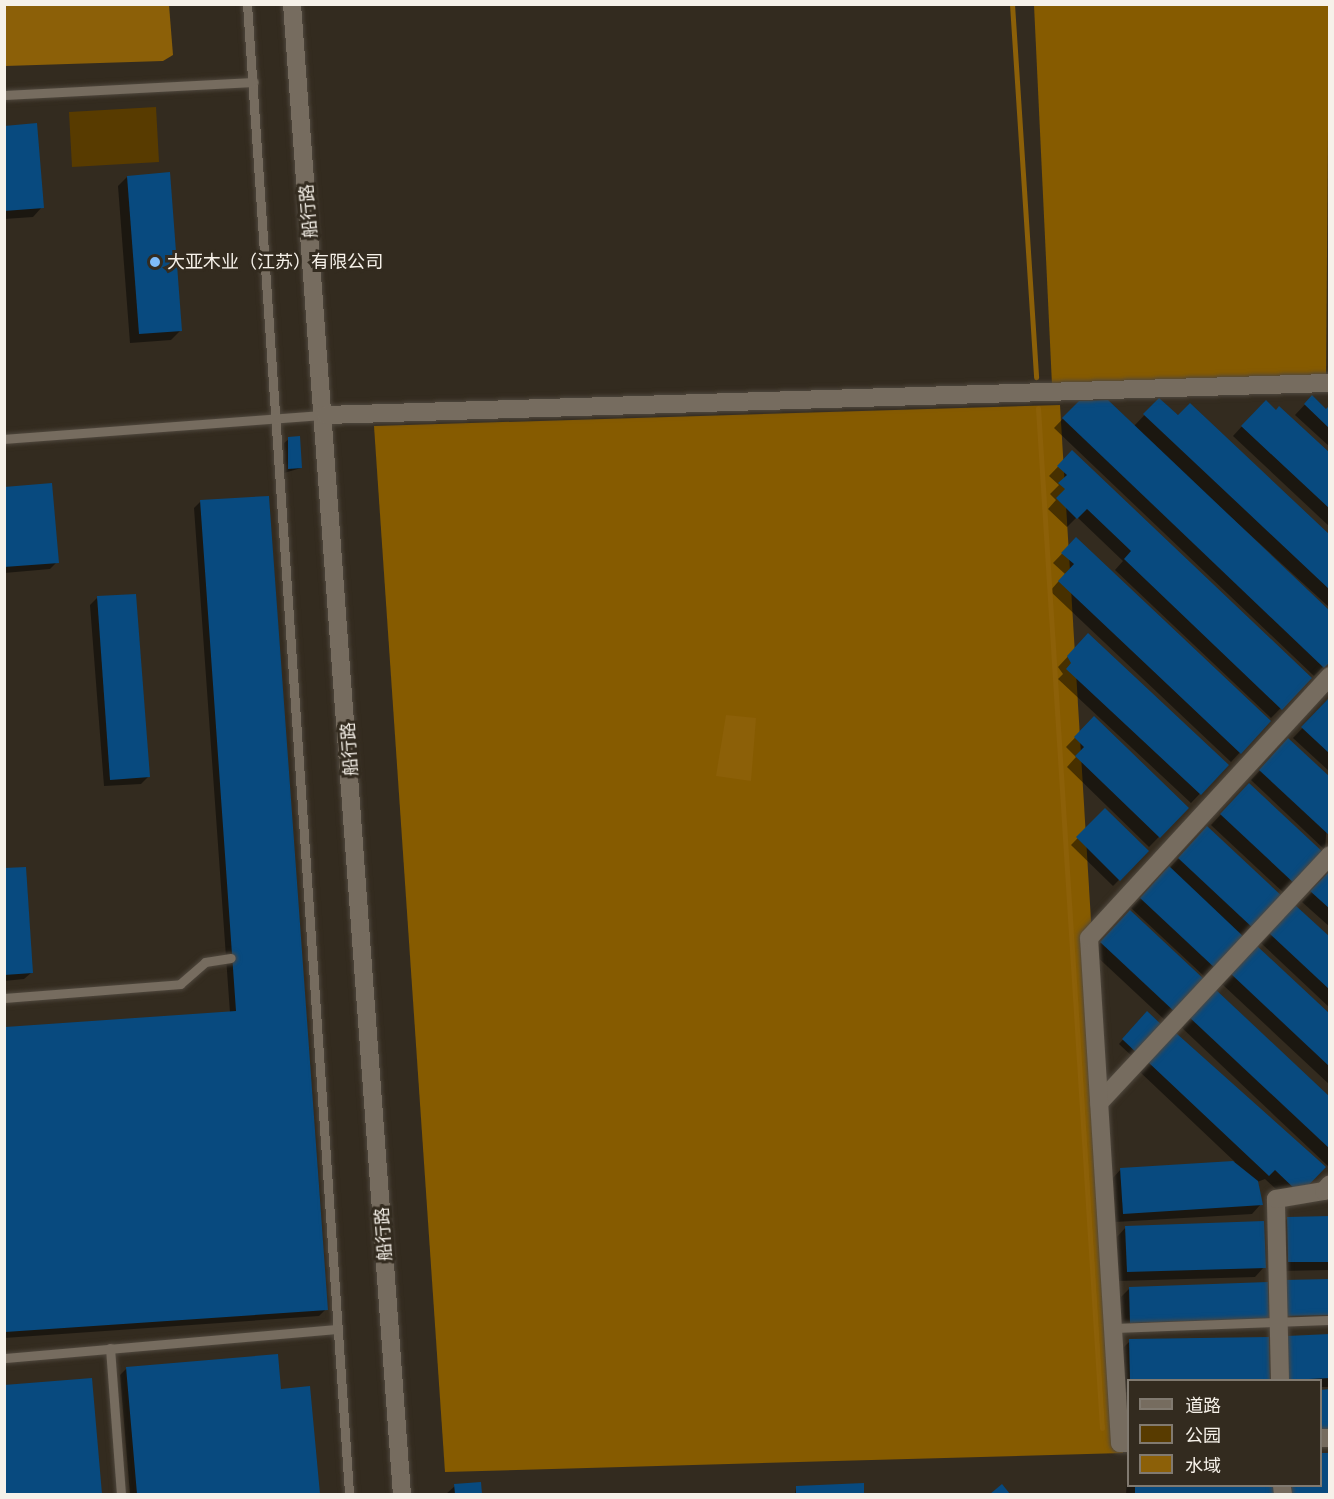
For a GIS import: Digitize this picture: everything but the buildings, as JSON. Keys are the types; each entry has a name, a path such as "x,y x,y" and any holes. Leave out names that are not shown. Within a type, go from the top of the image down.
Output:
{"street":[{"name":"船行路","path":"292,4 326,415 402,1494"},
{"path":"326,415 1329,383"},
{"path":"1127,1443 1120,1443 1112,1328 1092,931 1329,676"},
{"path":"1099,1103 1329,855"},
{"path":"1280,1379 1276,1198 1324,1191 1329,1184"}],"lane":[{"path":"247,4 276,418 309,955 349,1494"},
{"path":"4,95 254,82"},
{"path":"4,439 326,415"},
{"path":"4,998 180,984 205,962 231,958"},
{"path":"1112,1328 1329,1320"},
{"path":"4,1358 338,1329"},
{"path":"110,1348 121,1494"}],"green space":[{"path":"156,107 159,162 72,167 69,112"}],"shaded area":[{"path":"1034,5 1329,5 1326,378 1052,385"},
{"path":"1060,405 1123,1453 445,1472 374,426"}],"water":[{"path":"4,5 169,5 173,55 163,61 5,66"},
{"path":"726,715 756,718 751,781 716,776"}],"waterway":[{"path":"1012,4 1036,377"},
{"path":"1038,408 1102,1428"}],"place":[{"name":"大亚木业（江苏）有限公司","path":"155,262"}]}
